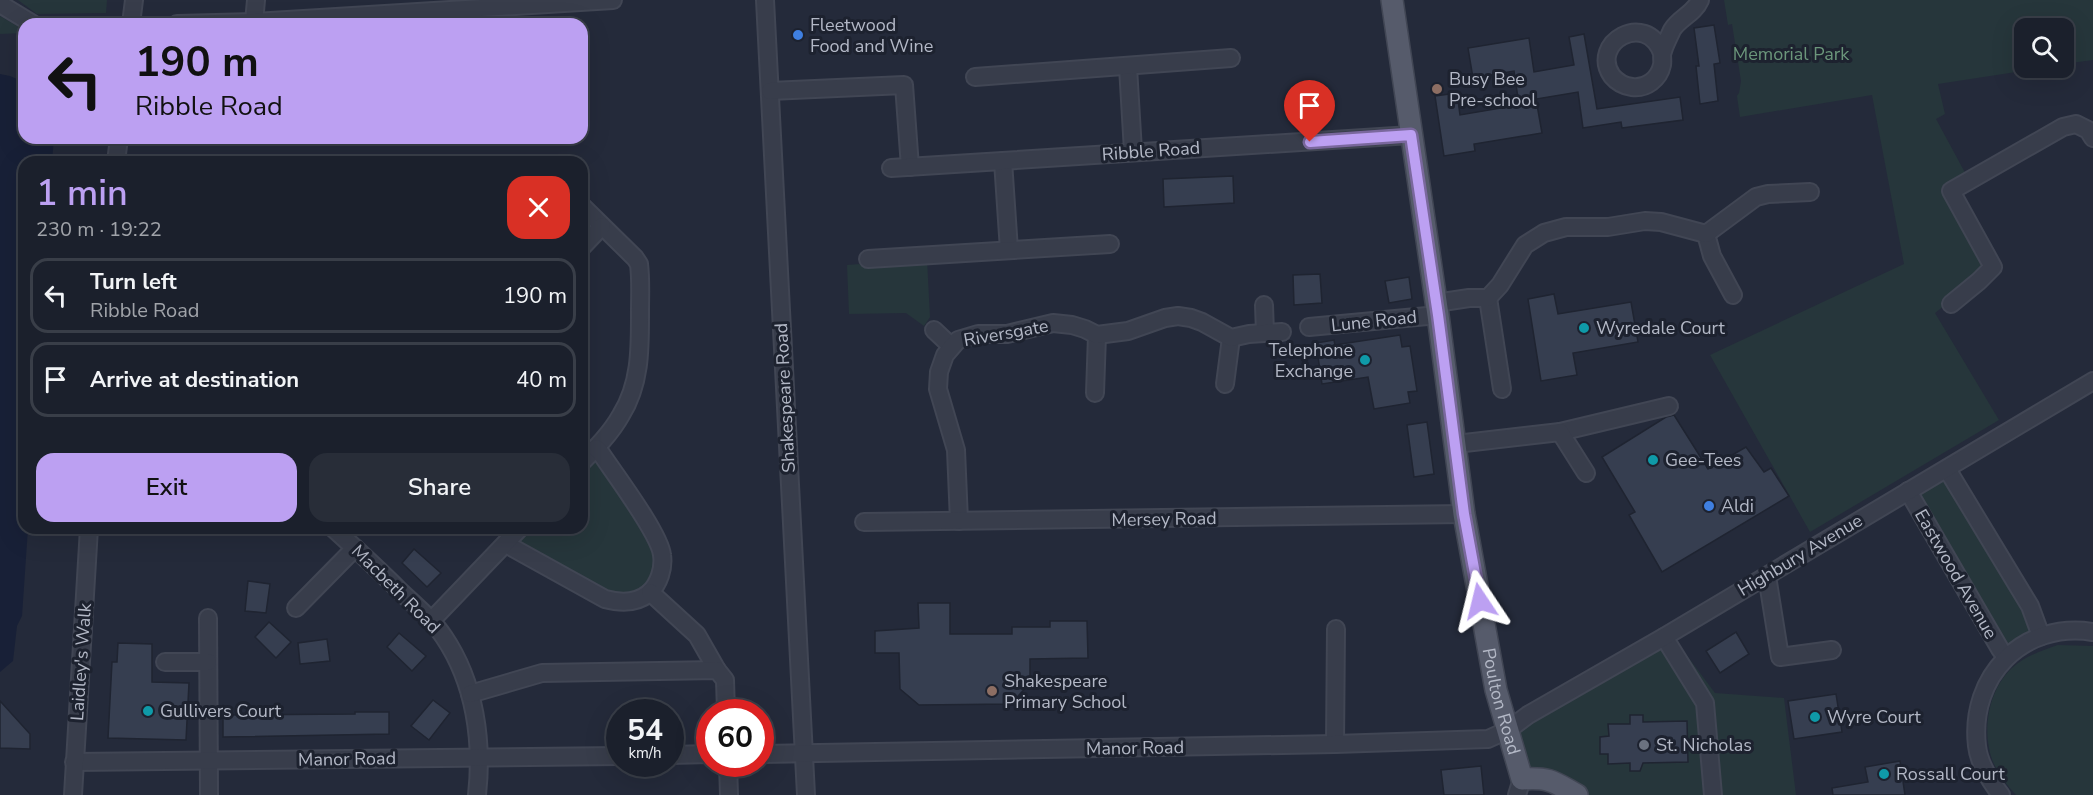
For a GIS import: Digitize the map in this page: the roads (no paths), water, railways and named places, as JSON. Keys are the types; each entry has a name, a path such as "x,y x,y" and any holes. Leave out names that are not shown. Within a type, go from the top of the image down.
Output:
{"main road":[{"name":"Poulton Road","path":"1392,0 1464,514 1496,690 1508,730 1520,787"},
{"path":"1520,787 1542,778 1577,795"}],"street":[{"path":"132,18 134,0"},
{"path":"254,18 256,0"},
{"path":"319,18 613,0"},
{"name":"Shakespeare Road","path":"765,0 806,795"},
{"path":"1662,53 1674,27 1691,14 1700,0"},
{"path":"0,4 23,18"},
{"path":"975,77 1231,58"},
{"path":"1128,66 1132,151"},
{"path":"770,91 904,85 910,166"},
{"path":"1951,304 1993,267 1951,190 2063,127 2076,124 2088,130 2093,138"},
{"name":"Ribble Road","path":"891,168 1411,135"},
{"path":"1003,161 1009,250"},
{"path":"1706,234 1756,197 1768,194 1810,192"},
{"path":"588,212 639,264 640,356 628,403 621,416 588,456"},
{"path":"1503,389 1488,298 1500,285 1525,245 1544,233 1566,227 1608,227 1645,221 1661,222 1706,234"},
{"path":"588,241 602,226"},
{"path":"1706,234 1712,256 1733,295"},
{"path":"868,259 1110,244"},
{"name":"Lune Road","path":"1309,327 1437,309 1469,298 1488,298"},
{"path":"1264,304 1265,333"},
{"name":"Riversgate","path":"959,520 956,450 938,389 939,372 945,356 958,340 978,334 1007,334 1053,323 1085,329 1097,335 1128,331 1178,316 1202,322 1231,339"},
{"name":"Riversgate","path":"934,330 951,346"},
{"path":"1225,384 1231,339 1282,332"},
{"path":"1095,393 1097,335"},
{"name":"Highbury Avenue","path":"1508,730 1528,715 1664,637 2093,381"},
{"path":"1455,444 1560,432 1669,406"},
{"path":"1560,432 1586,473"},
{"path":"507,542 513,548 605,599 614,602 632,602 651,592 660,575 662,565 659,544 596,448"},
{"path":"1947,469 2030,606 2041,636"},
{"name":"Eastwood Avenue","path":"1908,491 2006,657"},
{"name":"Mersey Road","path":"864,522 1464,514"},
{"name":"Laidley's Walk","path":"72,795 89,534"},
{"name":"Macbeth Road","path":"340,534 431,621 454,654 470,694 477,725 479,758 477,795"},
{"path":"431,621 514,534"},
{"path":"296,608 355,548"},
{"path":"1767,576 1780,657 1832,650"},
{"path":"651,592 697,635 725,680 726,699"},
{"path":"208,618 209,795"},
{"path":"1335,744 1336,629"},
{"path":"2001,795 1987,777 1977,748 1976,717 1984,688 2006,657 2023,645 2041,636 2062,631 2093,632"},
{"path":"1664,637 1706,703 1713,795"},
{"path":"165,662 208,662"},
{"path":"470,694 542,673 717,670"},
{"name":"Manor Road","path":"774,754 1335,744 1488,739 1508,730"},
{"name":"Manor Road","path":"74,762 606,756"},
{"path":"728,777 729,795"}],"water":[{"path":"0,74 18,79 18,144 54,144 52,156 18,156 18,534 28,534 22,616 17,626 13,661 0,672"}],"place":[{"name":"Fleetwood Food and Wine","path":"798,35"},
{"name":"Busy Bee Pre-school","path":"1437,89"},
{"name":"Wyredale Court","path":"1584,328"},
{"name":"Telephone Exchange","path":"1365,360"},
{"name":"Gee-Tees","path":"1653,460"},
{"name":"Aldi","path":"1709,506"},
{"name":"Shakespeare Primary School","path":"992,691"},
{"name":"Gullivers Court","path":"148,711"},
{"name":"Wyre Court","path":"1815,717"},
{"name":"St. Nicholas","path":"1644,745"},
{"name":"Rossall Court","path":"1884,774"}],"park label":[{"name":"Memorial Park","path":"1791,54"}]}
